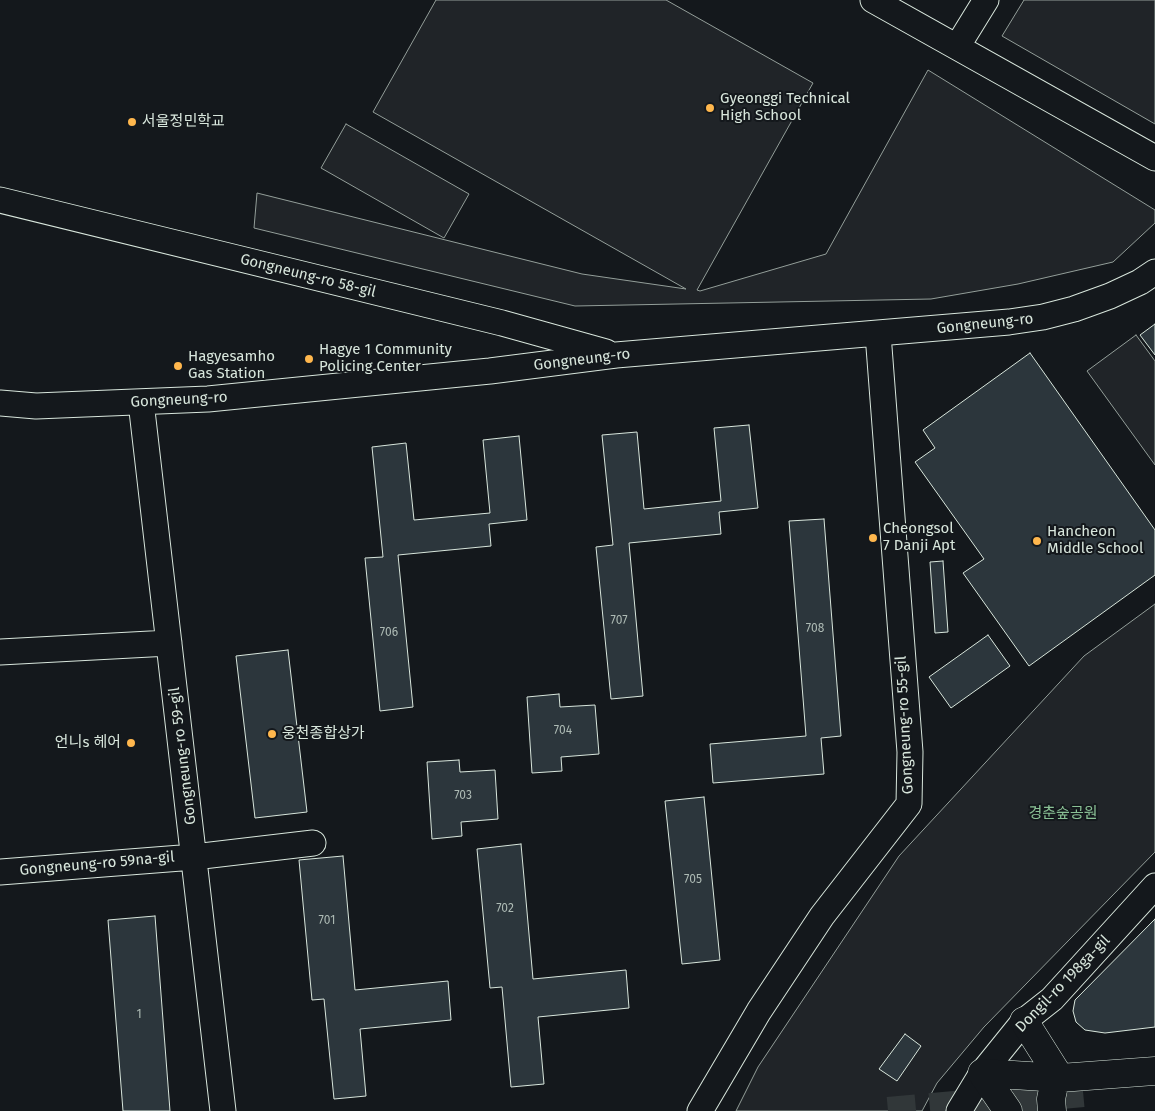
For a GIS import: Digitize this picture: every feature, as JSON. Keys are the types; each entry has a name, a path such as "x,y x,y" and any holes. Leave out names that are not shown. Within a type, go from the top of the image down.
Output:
{"main road":[{"path":"1024,1022 1060,1078"},
{"path":"982,1072 1060,1078 1155,1071"},
{"path":"982,1072 1008,1111"},
{"path":"1052,1111 1051,1099 1054,1085 1060,1078"},
{"path":"1094,1092 1155,1087"}],"street":[{"path":"873,0 1155,158"},
{"path":"957,47 986,0"},
{"name":"Gongneung-ro 58-gil","path":"0,200 502,323 616,355"},
{"name":"Gongneung-ro","path":"0,403 36,406 208,400 616,355 1009,322 1043,317 1074,309 1110,296 1140,282 1155,272"},
{"name":"Gongneung-ro 55-gil","path":"700,1111 759,1011 822,916 909,804 910,752 878,334"},
{"name":"Gongneung-ro 59-gil","path":"141,402 223,1111"},
{"path":"0,652 169,643"},
{"name":"Gongneung-ro 59na-gil","path":"0,872 194,857 313,843"},
{"name":"Dongil-ro 198ga-gil","path":"960,1111 982,1072 1024,1022 1052,999 1155,886"}],"green space":[{"path":"436,0 666,0 813,83 697,290 700,291 826,254 928,70 1155,210 1155,223 1113,262 1018,284 931,299 575,306 254,228 257,193 582,274 686,289 373,112"},
{"path":"1024,0 1155,0 1155,124 1002,36"},
{"path":"346,124 469,194 444,238 321,168"},
{"path":"1136,335 1155,361 1155,465 1087,371"},
{"name":"경춘숲공원","path":"1155,604 1155,852 984,1027 937,1083 922,1111 736,1111 758,1067 899,856 1084,656"}],"building":[{"path":"1155,324 1155,355 1140,335"},
{"path":"1030,353 1155,530 1155,575 1029,666 963,573 984,559 915,462 935,448 923,430"},
{"path":"749,425 758,508 719,512 721,534 629,543 643,696 611,699 596,547 613,545 602,435 637,432 644,509 721,501 714,428"},
{"path":"519,436 527,520 489,524 491,546 398,555 413,707 380,711 365,558 383,557 372,447 406,443 414,520 490,513 483,440"},
{"path":"824,519 841,736 821,738 824,774 713,783 710,744 806,736 789,521"},
{"path":"943,561 948,632 935,633 930,562"},
{"path":"988,635 1010,666 951,708 929,677"},
{"name":"웅천종합상가","path":"288,650 307,812 255,818 236,656"},
{"path":"559,694 560,707 595,705 599,754 561,757 562,771 532,773 527,697"},
{"path":"459,760 460,772 495,770 498,819 461,822 462,836 432,839 427,762"},
{"path":"704,797 720,960 682,964 665,801"},
{"path":"521,844 533,979 626,970 629,1008 538,1017 544,1084 511,1087 502,987 490,988 477,849"},
{"path":"343,856 355,990 448,981 451,1020 360,1029 366,1096 334,1099 324,999 312,1000 299,860"},
{"path":"155,916 170,1111 123,1111 108,920"},
{"path":"1155,919 1155,1027 1105,1033 1085,1030 1076,1022 1073,1011 1075,1000"},
{"path":"905,1034 921,1046 897,1081 879,1069"}],"tunnel":[{"path":"888,1111 1094,1092"}],"place":[{"name":"Gyeonggi Technical High School","path":"710,108"},
{"name":"서울정민학교","path":"132,122"},
{"name":"Hagye 1 Community Policing Center","path":"309,359"},
{"name":"Hagyesamho Gas Station","path":"178,366"},
{"name":"Cheongsol 7 Danji Apt","path":"873,538"},
{"name":"Hancheon Middle School","path":"1037,541"},
{"name":"웅천종합상가","path":"272,734"},
{"name":"언니s 헤어","path":"131,743"}]}
